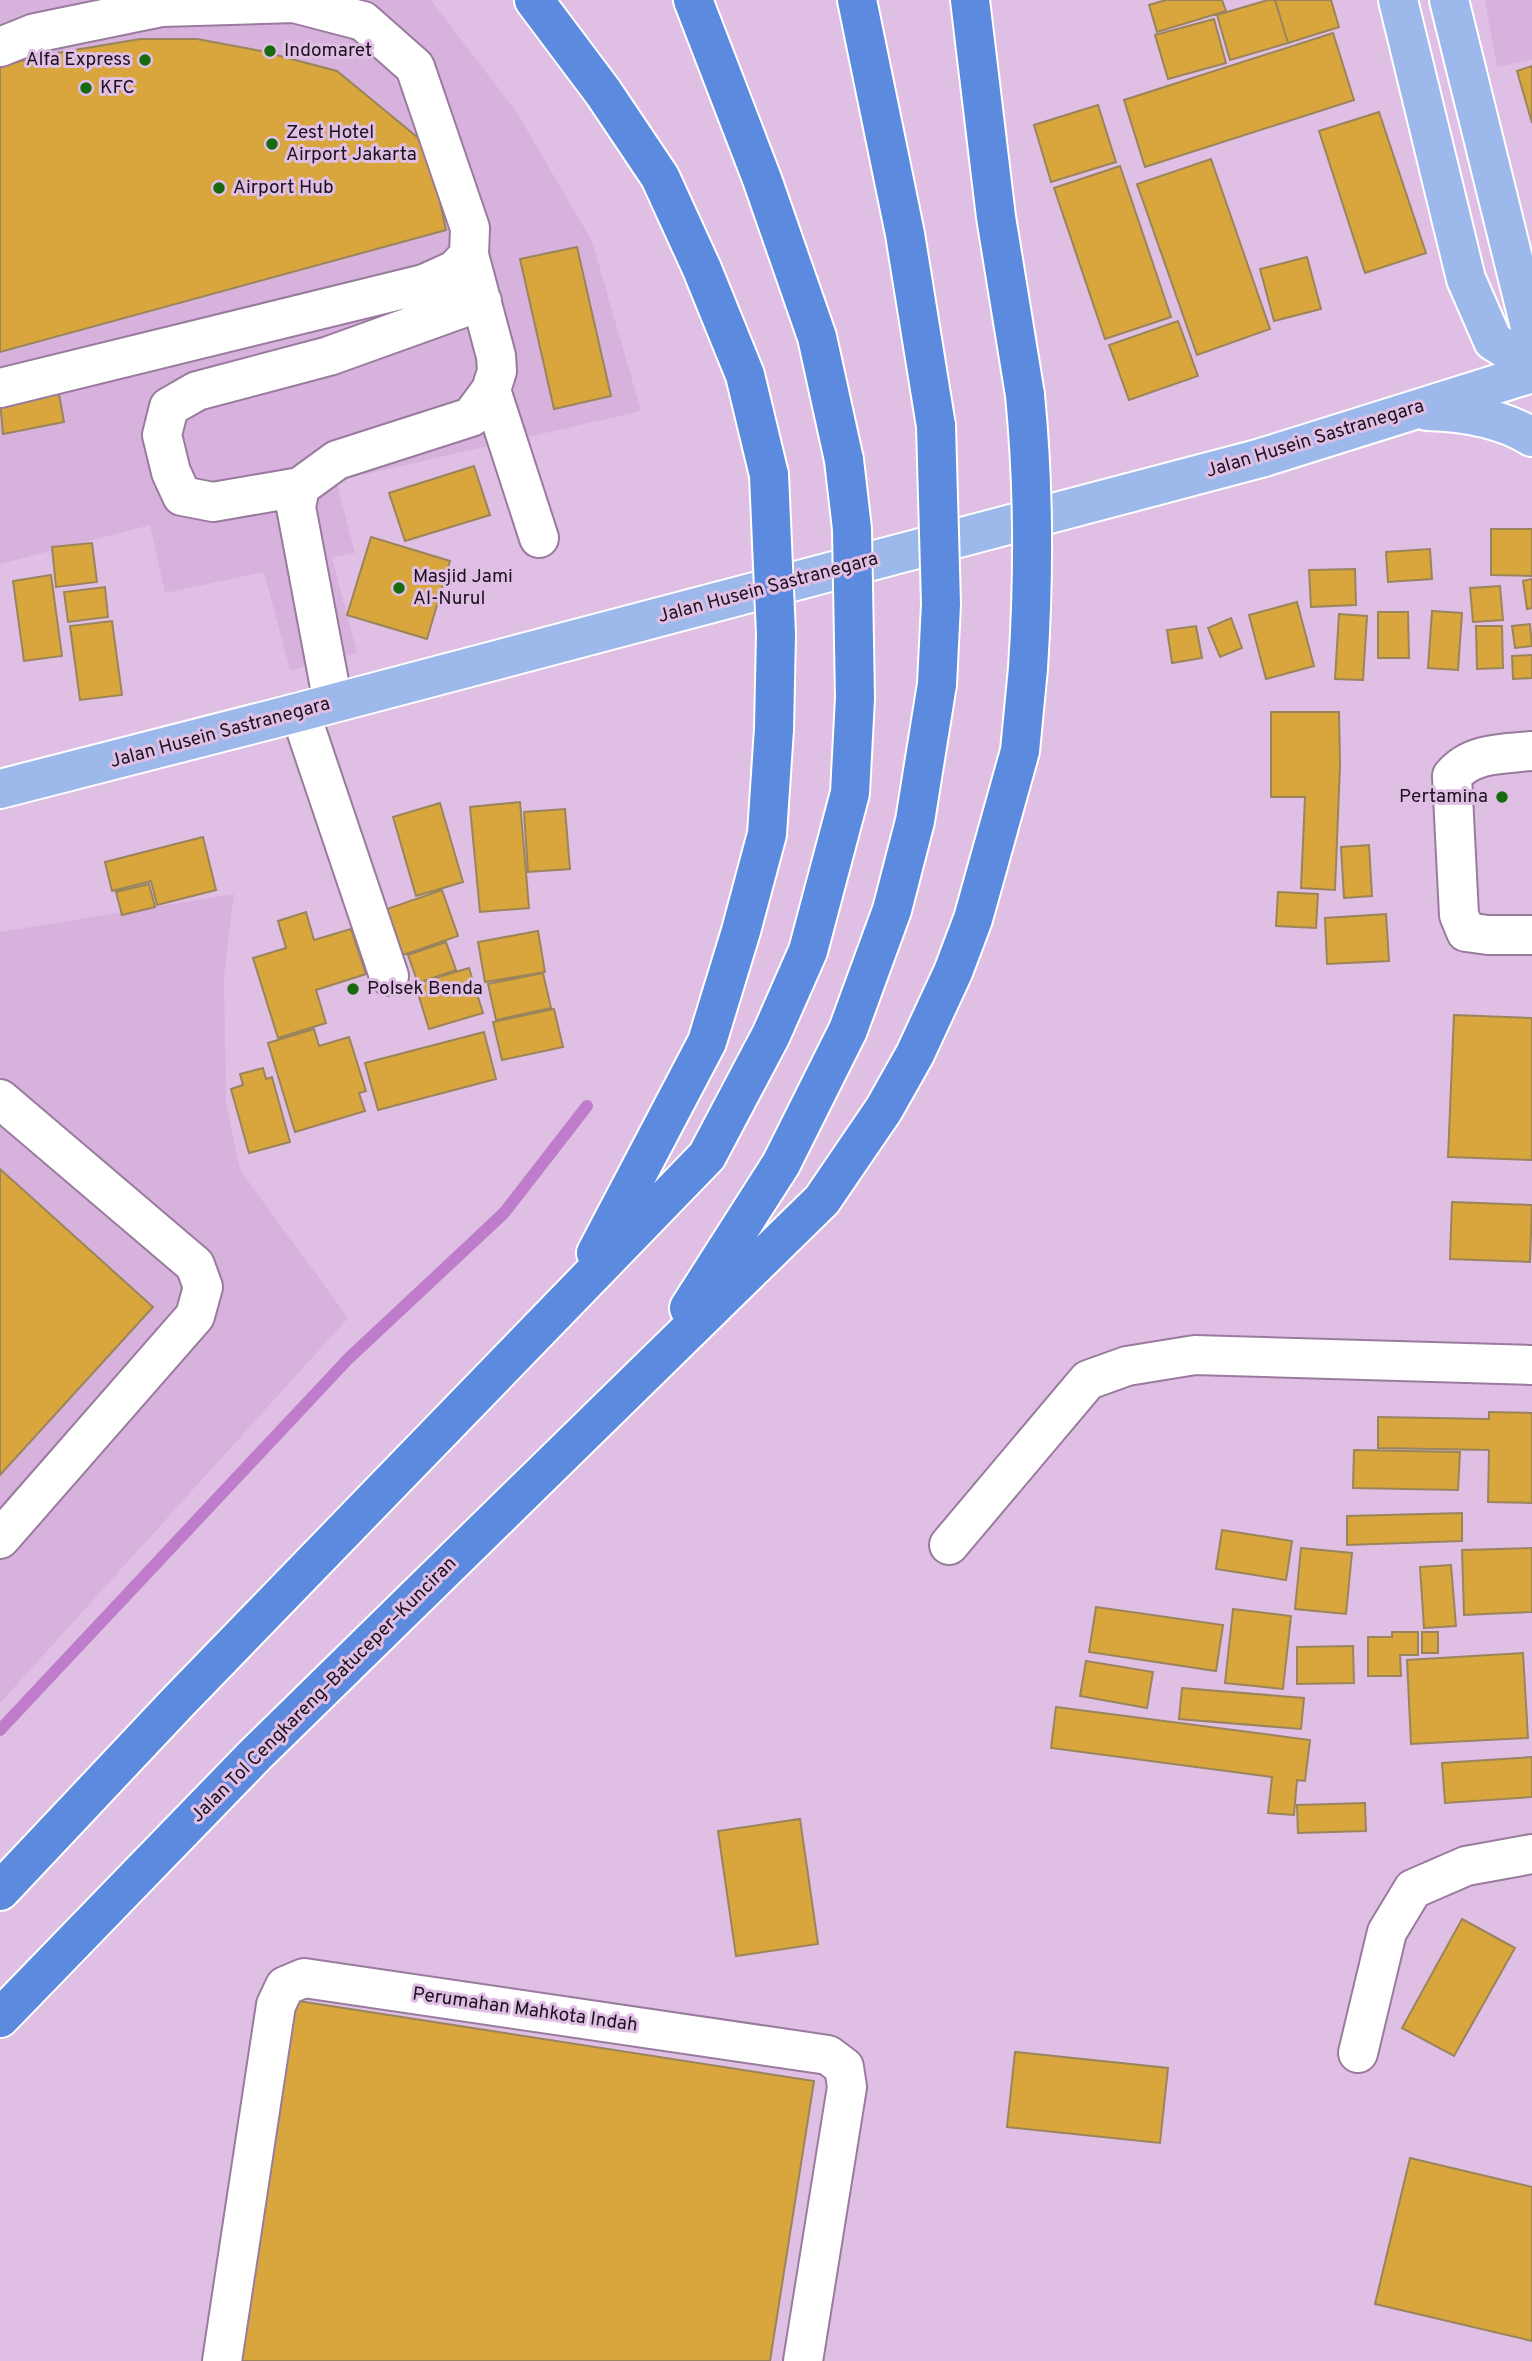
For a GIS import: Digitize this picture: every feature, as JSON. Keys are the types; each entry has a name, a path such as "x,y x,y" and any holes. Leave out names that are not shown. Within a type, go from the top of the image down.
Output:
{"highway":[{"path":"534,0 603,92 660,177 702,269 745,375 769,475 776,634 774,729 767,834 741,931 706,1042 579,1286"},
{"path":"0,1891 178,1702 707,1156 771,1035 808,951 836,855 850,793 855,698 852,529 844,460 817,337 762,179 693,0"},
{"path":"652,1366 781,1164 848,1030 892,910 911,834 937,684 941,604 936,426 905,234 857,0"},
{"path":"652,1366 822,1200 884,1110 915,1054 953,972 973,919 1020,751 1034,587 1034,518 1025,395 996,216 970,0"},
{"name":"Jalan Tol Cengkareng–Batuceper–Kunciran","path":"0,2018 255,1755 652,1366"}],"main road":[{"path":"1449,0 1525,279 1532,335"},
{"path":"1399,3 1466,279 1493,341 1532,365"},
{"name":"Jalan Husein Sastranegara","path":"0,789 317,708 1261,458 1532,373"},
{"path":"1407,411 1451,412 1476,416 1511,426 1532,437"}],"street":[{"path":"0,47 35,33 162,7 294,3 363,21 415,68 470,228 469,255 482,301 496,356 497,371 491,390 471,417 337,460 300,486 213,502 182,496 171,472 162,435 169,407 197,391 328,356 482,301"},
{"path":"0,388 424,284 455,270 469,255"},
{"path":"491,390 539,538"},
{"path":"300,486 296,507 317,708 319,770 389,976"},
{"path":"1532,751 1483,757 1462,764 1452,776 1459,915 1466,932 1532,935"},
{"path":"0,1099 195,1265 203,1287 195,1316 0,1539"},
{"path":"949,1545 1088,1380 1127,1366 1195,1355 1532,1365"},
{"path":"1358,2053 1387,1932 1413,1889 1466,1866 1532,1854"},
{"name":"Perumahan Mahkota Indah","path":"222,2361 276,2005 285,1986 304,1978 828,2054 844,2067 847,2087 803,2361"}],"shaded area":[{"path":"0,0 431,0 517,113 592,241 641,411 336,481 355,553 332,557 357,653 290,670 264,572 165,593 150,525 0,564"},
{"path":"1485,0 1532,0 1532,60 1497,67"},
{"path":"234,894 224,975 226,1103 240,1170 348,1318 0,1703 0,932"}],"building":[{"path":"1166,0 1222,0 1226,11 1157,32 1149,5"},
{"path":"1275,0 1288,43 1230,60 1217,15"},
{"path":"1275,0 1331,0 1339,27 1288,43"},
{"path":"1214,19 1226,63 1168,79 1155,35"},
{"path":"1333,33 1354,100 1145,167 1124,100"},
{"name":"Airport Hub","path":"140,39 197,39 261,51 337,71 428,146 446,230 0,352 0,67 39,56"},
{"path":"1532,66 1532,123 1517,71"},
{"path":"1098,105 1116,162 1051,182 1034,125"},
{"path":"1379,112 1426,253 1365,273 1319,131"},
{"path":"1211,159 1270,329 1197,355 1137,184"},
{"path":"1120,166 1171,317 1105,339 1054,188"},
{"path":"577,247 611,396 554,409 520,259"},
{"path":"1307,257 1321,309 1274,321 1260,269"},
{"path":"1178,321 1198,376 1129,400 1109,345"},
{"path":"58,389 64,422 3,434 0,400"},
{"path":"474,466 490,515 405,541 389,493"},
{"path":"1491,529 1532,529 1532,576 1491,575"},
{"name":"Masjid Jami Al-Nurul","path":"371,537 450,561 427,639 347,615"},
{"path":"92,543 97,582 56,587 52,547"},
{"path":"1430,549 1432,579 1388,582 1386,552"},
{"path":"1355,569 1356,605 1311,607 1309,570"},
{"path":"51,575 62,656 24,661 13,581"},
{"path":"1532,579 1532,608 1527,609 1523,581"},
{"path":"1500,586 1503,620 1473,622 1470,588"},
{"path":"105,587 108,617 68,622 64,592"},
{"path":"1297,602 1314,666 1266,679 1249,615"},
{"path":"1432,611 1462,613 1458,670 1428,668"},
{"path":"1378,612 1408,612 1409,658 1378,658"},
{"path":"1339,614 1367,616 1363,680 1335,679"},
{"path":"1231,618 1242,648 1220,657 1208,628"},
{"path":"112,621 122,695 80,700 70,626"},
{"path":"1530,624 1532,646 1515,648 1512,626"},
{"path":"1196,626 1202,658 1172,663 1167,630"},
{"path":"1476,626 1502,626 1503,668 1477,669"},
{"path":"1532,655 1532,678 1513,679 1512,656"},
{"path":"1271,712 1339,712 1340,765 1335,890 1301,888 1305,797 1271,797"},
{"path":"520,802 529,908 480,912 470,807"},
{"path":"440,803 463,882 416,896 393,817"},
{"path":"565,809 570,869 528,872 524,812"},
{"path":"203,837 216,890 157,905 151,881 112,891 105,862"},
{"path":"1369,845 1372,896 1344,898 1341,847"},
{"path":"149,884 155,907 122,915 116,892"},
{"path":"442,890 458,936 403,955 387,909"},
{"path":"1278,892 1318,894 1316,928 1276,926"},
{"path":"306,912 314,940 351,929 366,974 316,990 326,1023 278,1038 253,958 286,948 278,921"},
{"path":"1386,914 1389,961 1327,964 1325,918"},
{"path":"538,931 545,972 485,982 478,942"},
{"path":"446,942 456,970 418,983 408,955"},
{"path":"469,968 483,1013 429,1029 415,984"},
{"path":"543,973 551,1008 496,1020 488,984"},
{"path":"554,1009 563,1047 502,1060 493,1022"},
{"path":"1454,1015 1532,1018 1532,1160 1448,1157"},
{"path":"314,1029 319,1046 349,1037 366,1091 359,1093 365,1111 295,1132 268,1043"},
{"path":"484,1032 496,1079 378,1110 365,1063"},
{"path":"263,1068 266,1079 272,1077 290,1142 249,1153 231,1089 243,1085 240,1074"},
{"path":"0,1169 153,1307 0,1475"},
{"path":"1452,1202 1532,1205 1530,1262 1450,1259"},
{"path":"1489,1412 1532,1413 1532,1503 1488,1502 1489,1450 1378,1448 1378,1417 1489,1419"},
{"path":"1354,1450 1460,1452 1458,1490 1353,1488"},
{"path":"1462,1513 1462,1541 1347,1545 1347,1516"},
{"path":"1222,1530 1292,1541 1286,1580 1216,1569"},
{"path":"1301,1548 1352,1553 1346,1614 1295,1609"},
{"path":"1532,1548 1532,1612 1464,1615 1462,1550"},
{"path":"1451,1565 1456,1626 1424,1628 1420,1567"},
{"path":"1096,1607 1223,1625 1216,1671 1089,1652"},
{"path":"1233,1609 1291,1616 1283,1689 1225,1683"},
{"path":"1392,1632 1418,1632 1418,1655 1400,1655 1401,1676 1368,1676 1368,1637 1392,1637"},
{"path":"1422,1632 1438,1632 1438,1653 1422,1653"},
{"path":"1353,1646 1354,1683 1297,1684 1297,1647"},
{"path":"1523,1653 1528,1738 1411,1744 1407,1660"},
{"path":"1086,1661 1153,1672 1147,1708 1080,1696"},
{"path":"1182,1688 1304,1698 1301,1729 1179,1719"},
{"path":"1056,1707 1310,1740 1305,1781 1297,1780 1294,1815 1268,1813 1272,1777 1051,1748"},
{"path":"1532,1757 1532,1797 1445,1803 1442,1763"},
{"path":"1365,1803 1366,1831 1298,1833 1297,1805"},
{"path":"800,1819 818,1944 736,1956 718,1831"},
{"path":"1462,1919 1515,1948 1454,2056 1402,2028"},
{"path":"292,2000 814,2081 770,2361 236,2361"},
{"path":"1015,2052 1168,2068 1160,2143 1007,2127"},
{"path":"1410,2158 1532,2187 1532,2341 1375,2304"}],"waterway":[{"path":"0,1730 348,1359 504,1213 587,1106"}],"place":[{"name":"Indomaret","path":"270,51"},
{"name":"Alfa Express","path":"145,60"},
{"name":"KFC","path":"86,88"},
{"name":"Zest Hotel Airport Jakarta","path":"272,144"},
{"name":"Airport Hub","path":"219,188"},
{"name":"Masjid Jami Al-Nurul","path":"399,588"},
{"name":"Pertamina","path":"1502,797"},
{"name":"Polsek Benda","path":"353,989"}]}
